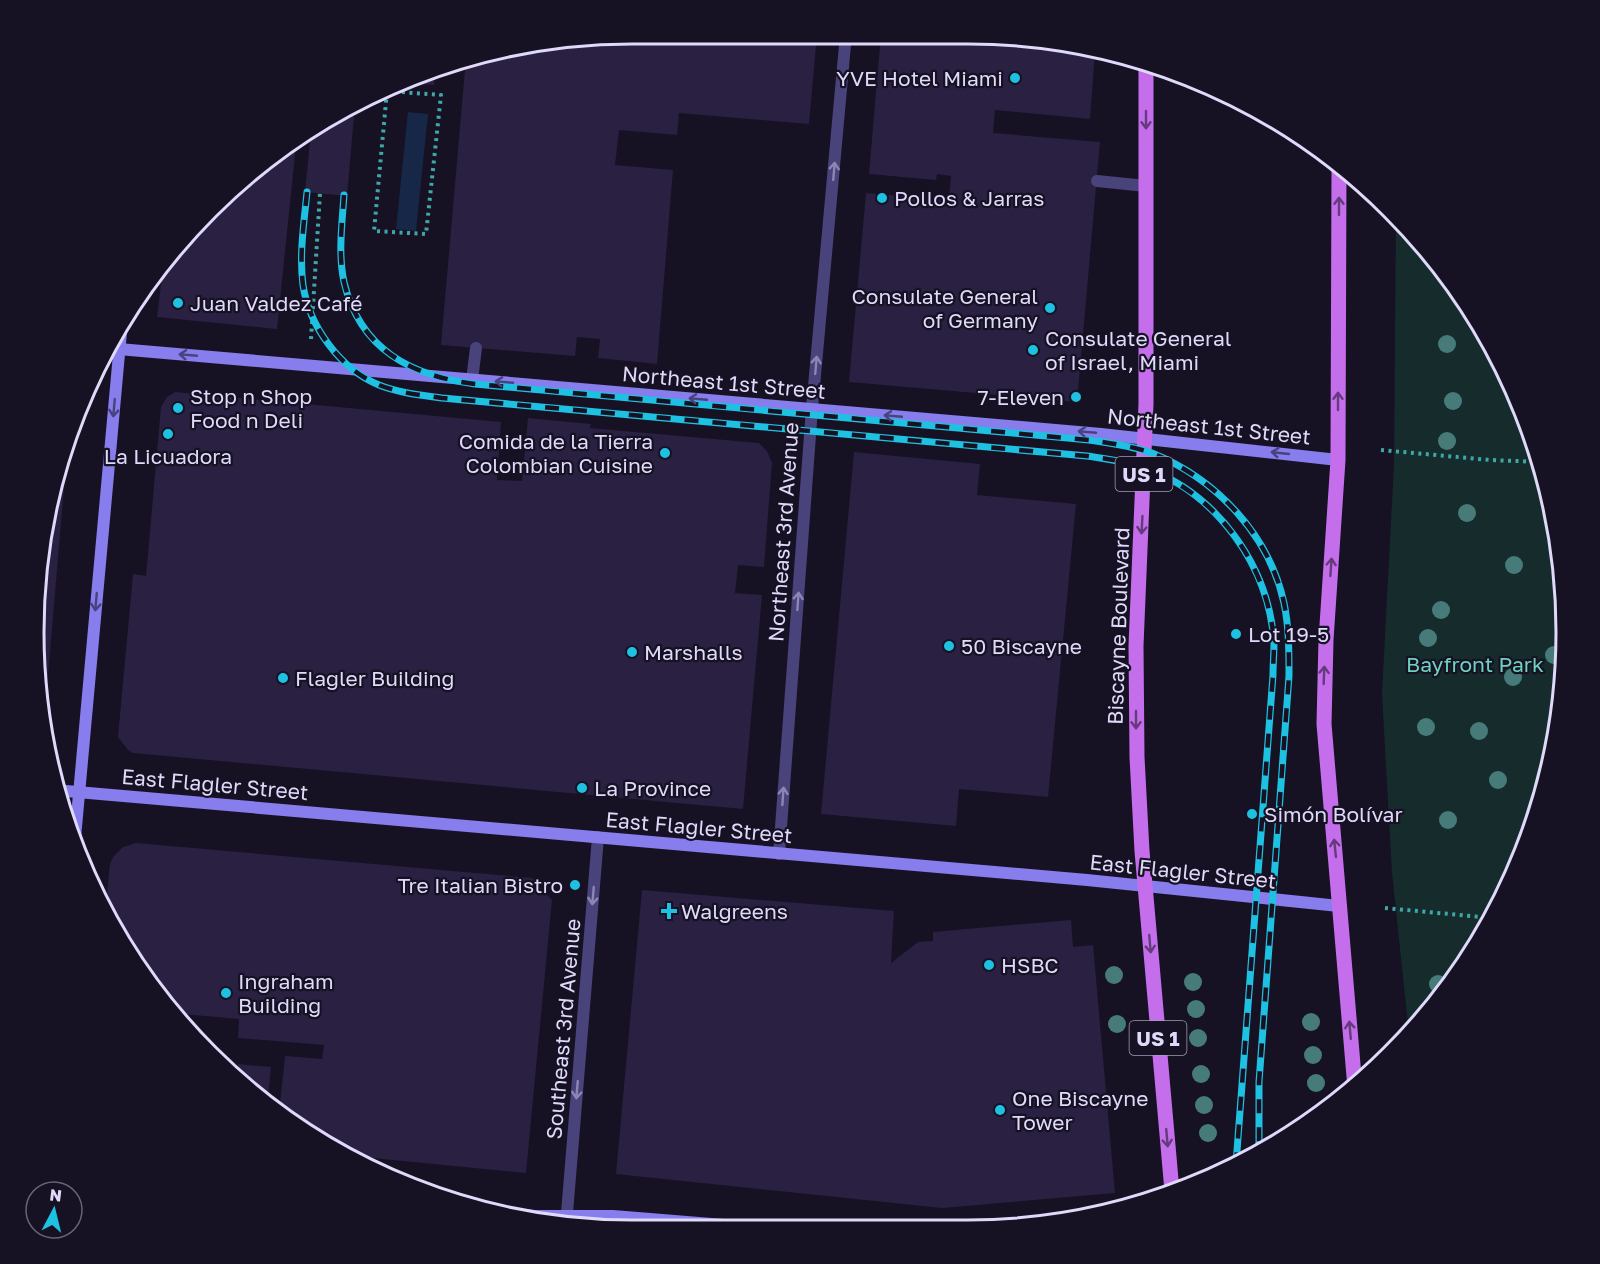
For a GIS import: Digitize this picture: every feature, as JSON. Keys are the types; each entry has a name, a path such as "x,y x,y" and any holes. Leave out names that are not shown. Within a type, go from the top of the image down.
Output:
{"main road":[{"name":"Biscayne Boulevard","path":"1146,72 1145,438 1138,587 1136,724 1145,886 1171,1184"},
{"path":"1340,177 1338,459 1324,696 1327,770 1354,1076"},
{"name":"Northeast 1st Street","path":"116,349 812,408 1145,438 1338,459"},
{"path":"76,824 112,356"},
{"name":"East Flagler Street","path":"66,790 1145,886 1339,906"},
{"path":"589,1219 613,1216 662,1220"}],"street":[{"name":"Northeast 3rd Avenue","path":"779,854 812,408 845,44"},
{"path":"1097,181 1146,186"},
{"path":"472,380 476,348"},
{"name":"Southeast 3rd Avenue","path":"566,1216 598,837"}],"path":[{"path":"386,97 374,231 426,234 441,95 399,92"},
{"path":"311,339 320,193"},
{"path":"1381,450 1531,462"},
{"path":"1385,908 1483,917"}],"green space":[{"name":"Bayfront Park","path":"1396,229 1435,274 1457,305 1478,338 1512,407 1525,443 1545,517 1555,594 1556,632 1555,670 1545,747 1525,821 1512,857 1478,926 1435,990 1408,1022 1392,872 1382,694 1394,465"}],"water":[{"path":"408,112 428,114 416,231 396,229"}],"building":[{"path":"816,44 809,124 679,113 677,135 619,130 615,165 673,170 657,364 598,358 600,339 577,337 575,356 441,345 465,68 517,55 594,45"},
{"path":"880,44 1006,45 1095,58 1090,119 995,110 993,133 1100,142 1077,402 849,382 866,193 949,200 951,176 937,174 936,180 869,174"},
{"path":"434,78 434,85 418,84"},
{"path":"354,113 347,196 305,192 310,140"},
{"path":"296,150 277,329 157,317 162,279 165,274 216,216 244,190"},
{"path":"175,392 501,422 497,480 522,481 528,418 591,424 590,428 759,443 767,451 772,463 764,567 738,565 735,593 762,595 743,809 133,753 128,750 118,737 133,574 146,576 161,407 167,397"},
{"name":"50 Biscayne","path":"854,452 980,464 977,495 1076,504 1048,797 959,789 956,826 821,814"},
{"path":"65,477 47,688 45,594 55,517"},
{"path":"136,843 532,878 552,900 526,1173 367,1157 338,1142 280,1103 285,1056 322,1059 324,1045 238,1038 239,1019 185,1014 143,959 107,897 110,864 113,857 123,847"},
{"path":"642,890 894,911 891,963 918,942 933,941 933,932 1071,920 1073,947 1093,945 1115,1193 942,1208 616,1174"},
{"path":"238,1064 271,1067 268,1094 244,1074 237,1068"}],"railway":[{"path":"307,192 302,238 302,273 306,300 312,316 319,330 339,357 365,378 387,388 442,398 1109,459 1146,468 1172,480 1196,496 1217,515 1235,537 1262,587 1270,614 1274,643 1237,1155"},
{"path":"344,195 341,261 344,282 352,306 362,326 392,356 430,374 475,384 1089,440 1137,448 1175,464 1198,478 1236,512 1253,532 1277,578 1286,612 1289,648 1289,676 1259,1082 1259,1144"}],"place":[{"name":"YVE Hotel Miami","path":"1015,78"},
{"name":"Pollos & Jarras","path":"882,198"},
{"name":"Juan Valdez Café","path":"178,303"},
{"name":"Consulate General of Germany","path":"1050,308"},
{"name":"Consulate General of Israel, Miami","path":"1033,350"},
{"name":"7-Eleven","path":"1076,397"},
{"name":"Stop n Shop Food n Deli","path":"178,408"},
{"name":"La Licuadora","path":"168,434"},
{"name":"Comida de la Tierra Colombian Cuisine","path":"665,453"},
{"name":"Lot 19-5","path":"1236,634"},
{"name":"50 Biscayne","path":"949,646"},
{"name":"Marshalls","path":"632,652"},
{"name":"Flagler Building","path":"283,678"},
{"name":"La Province","path":"582,788"},
{"name":"Simón Bolívar","path":"1252,814"},
{"name":"Tre Italian Bistro","path":"575,885"},
{"name":"Walgreens","path":"669,911"},
{"name":"HSBC","path":"989,965"},
{"name":"Ingraham Building","path":"226,993"},
{"name":"One Biscayne Tower","path":"1000,1110"}]}
